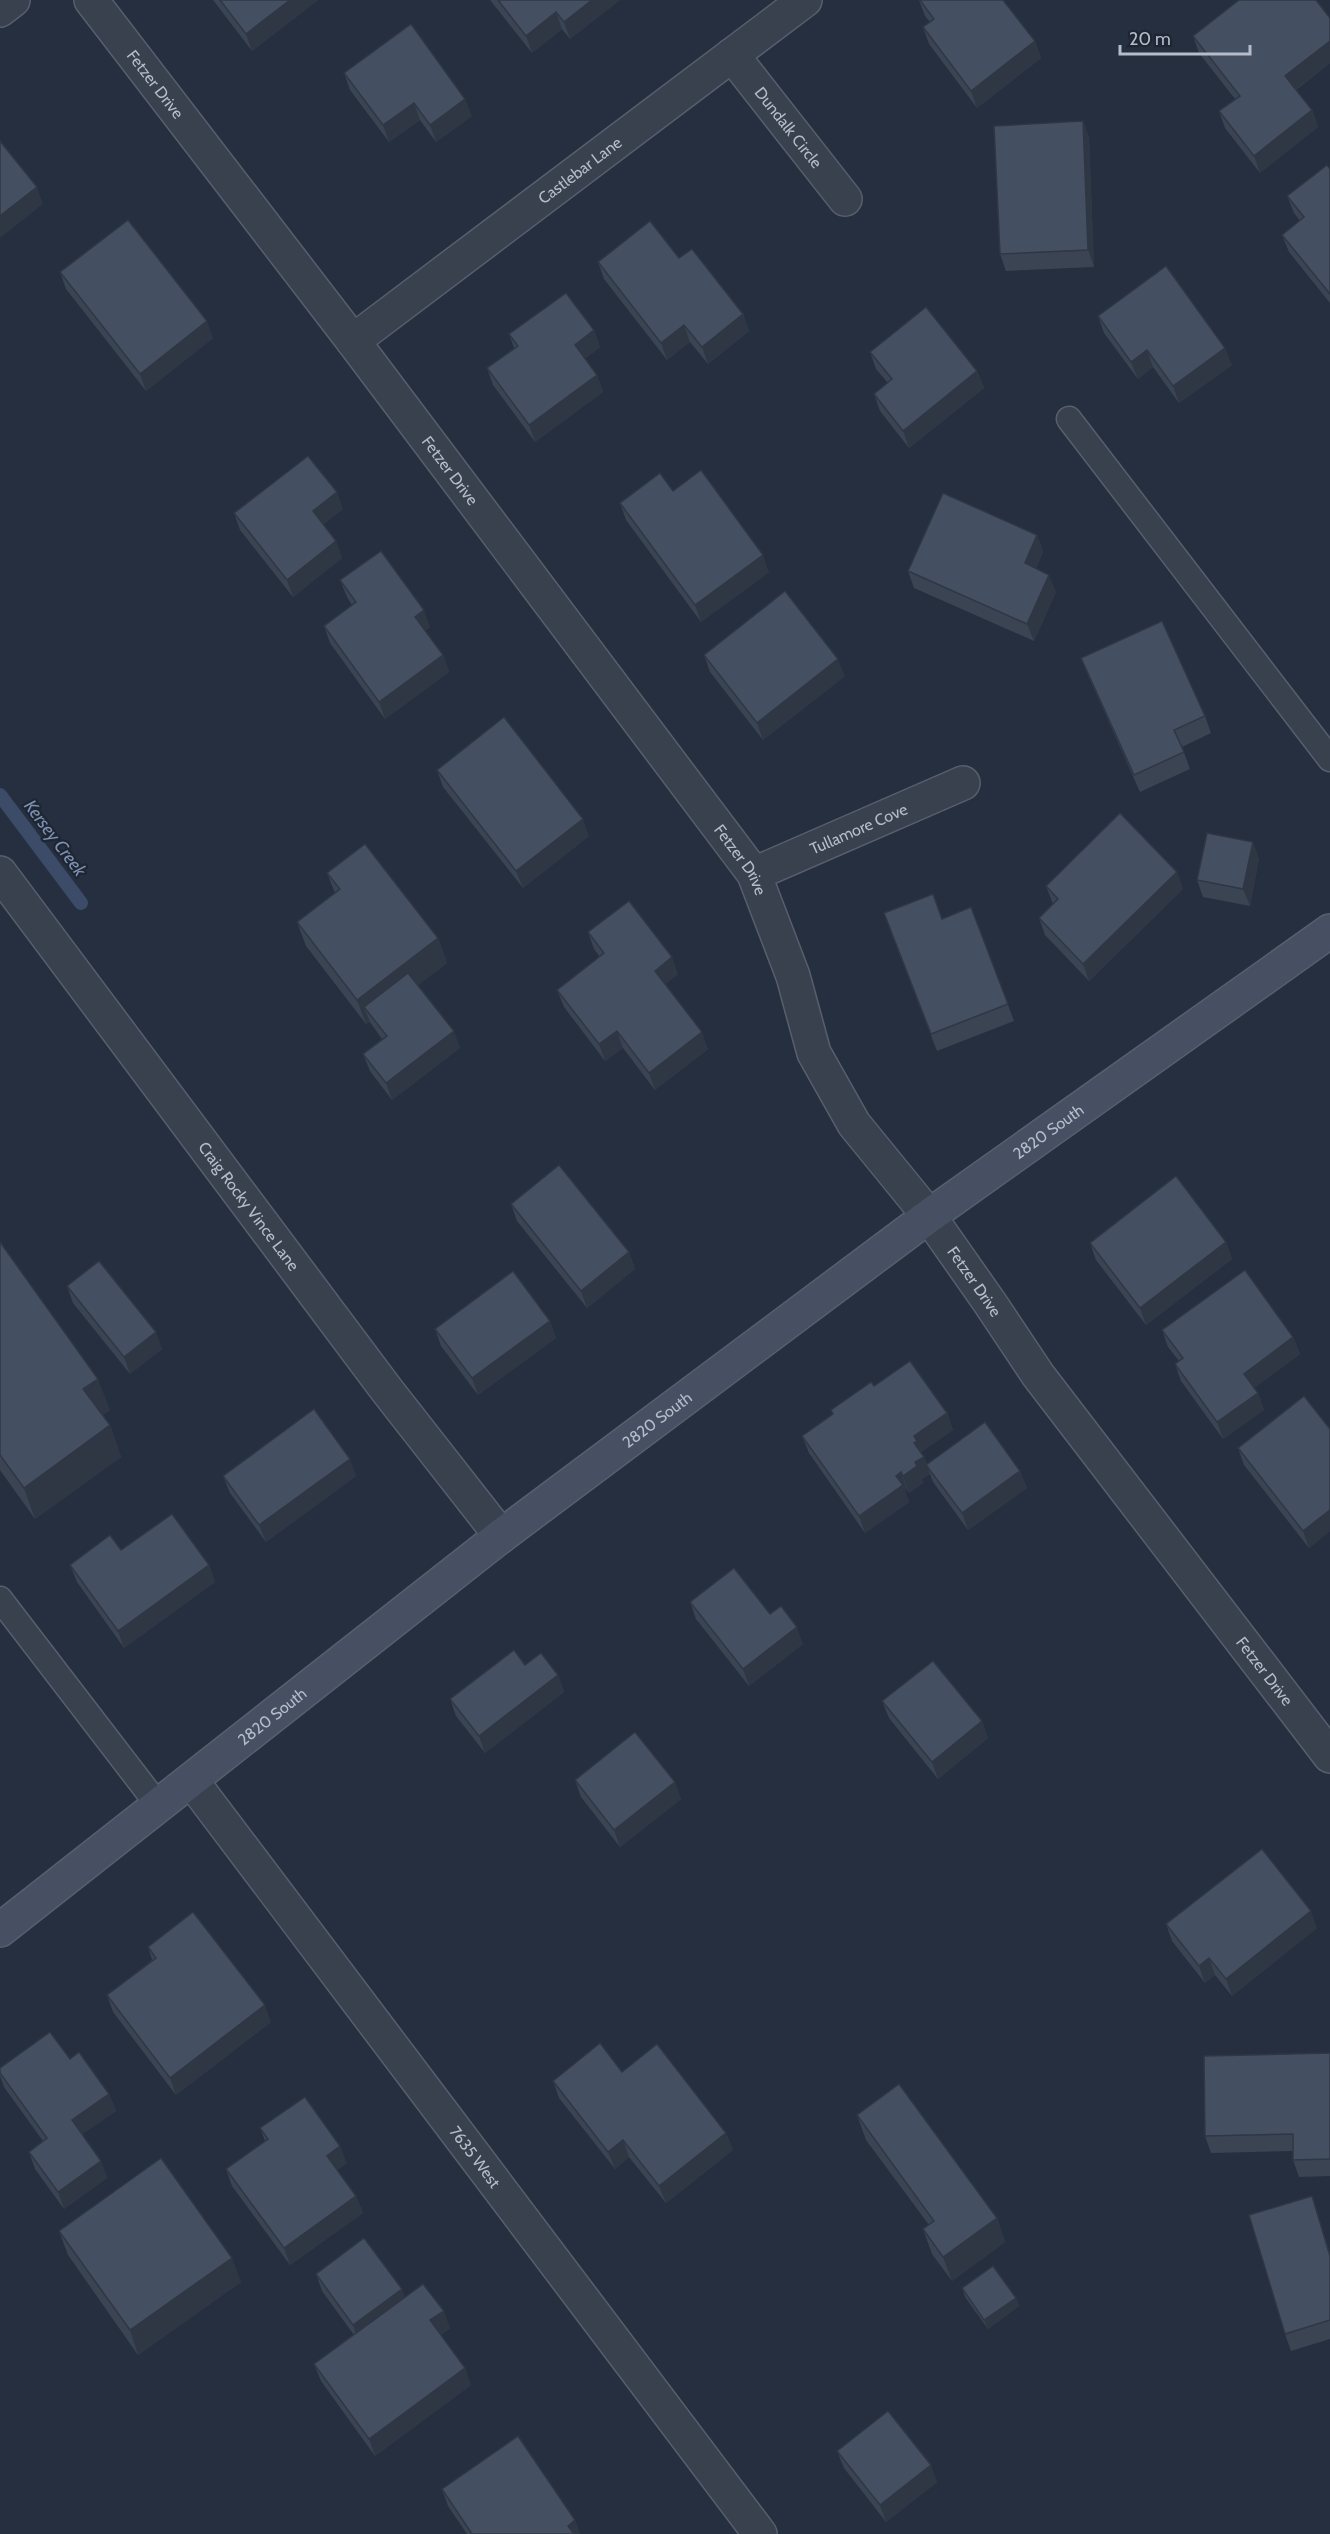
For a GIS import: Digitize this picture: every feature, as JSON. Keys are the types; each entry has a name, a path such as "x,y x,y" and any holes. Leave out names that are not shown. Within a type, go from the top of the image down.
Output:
{"street":[{"path":"0,10 13,0"},
{"name":"Fetzer Drive","path":"91,0 353,341 754,874 793,976 814,1053 854,1124 928,1216 990,1303 1038,1376 1330,1756"},
{"name":"Castlebar Lane","path":"353,341 805,0"},
{"name":"Dundalk Circle","path":"732,55 846,200"},
{"name":"Tullamore Cove","path":"754,874 963,783"},
{"name":"Craig Rocky Vince Lane","path":"0,873 386,1389 501,1536"},
{"name":"2820 South","path":"0,1930 501,1536 928,1216 1330,931"},
{"name":"7635 West","path":"191,1780 760,2534"}],"lane":[{"path":"1069,419 1330,759"},
{"path":"0,1599 158,1805"}],"building":[{"path":"220,0 290,0 246,34"},
{"path":"498,0 592,0 564,22 556,12 526,36"},
{"path":"920,0 1003,0 1035,41 971,91 923,27 934,19"},
{"path":"1239,0 1316,0 1330,18 1330,41 1285,76 1312,110 1254,156 1219,111 1240,96 1193,36"},
{"path":"411,24 465,99 430,125 414,103 383,125 344,73"},
{"path":"1083,121 1088,250 1000,254 994,126"},
{"path":"0,141 37,187 0,216"},
{"path":"1327,165 1330,169 1330,294 1282,235 1304,217 1287,196"},
{"path":"128,220 207,321 140,374 60,272"},
{"path":"650,221 679,258 692,249 743,314 702,347 684,325 661,343 598,262"},
{"path":"1166,266 1225,348 1173,386 1147,350 1131,362 1098,316"},
{"path":"566,293 594,330 575,345 597,375 529,425 487,368 518,346 509,334"},
{"path":"926,307 977,371 903,431 874,394 892,379 870,352"},
{"path":"308,456 337,492 313,511 336,541 287,580 234,513"},
{"path":"701,470 763,555 695,605 620,503 660,473 673,491"},
{"path":"943,493 1037,535 1025,563 1049,575 1027,624 908,571"},
{"path":"381,551 424,610 415,617 443,655 379,702 324,626 356,602 340,580"},
{"path":"785,591 838,659 757,723 704,655"},
{"path":"1162,621 1205,716 1174,730 1184,752 1134,775 1081,658"},
{"path":"504,717 583,819 516,871 437,770"},
{"path":"1120,813 1177,872 1083,964 1039,918 1058,899 1046,886"},
{"path":"1207,833 1253,842 1243,889 1197,880"},
{"path":"365,844 438,938 357,1000 297,922 340,889 327,873"},
{"path":"933,894 942,919 971,907 1008,1004 931,1034 884,913"},
{"path":"629,901 672,957 655,971 702,1032 649,1073 617,1031 599,1044 557,990 604,953 588,932"},
{"path":"408,973 454,1031 386,1083 363,1054 387,1036 364,1007"},
{"path":"559,1165 629,1252 581,1291 511,1204"},
{"path":"1176,1176 1226,1242 1140,1308 1090,1243"},
{"path":"0,1242 98,1379 83,1389 110,1425 24,1488 0,1455"},
{"path":"99,1261 156,1332 124,1357 67,1286"},
{"path":"1245,1270 1293,1337 1244,1374 1258,1393 1217,1422 1175,1364 1183,1358 1162,1330"},
{"path":"513,1271 550,1321 472,1378 435,1329"},
{"path":"910,1361 947,1413 914,1436 917,1441 914,1443 924,1457 915,1462 917,1466 903,1476 901,1472 896,1476 903,1485 859,1516 802,1436 833,1414 831,1410 871,1382 874,1386"},
{"path":"1304,1396 1330,1429 1330,1510 1303,1531 1238,1448"},
{"path":"314,1409 350,1459 259,1525 223,1476"},
{"path":"985,1422 1020,1471 962,1513 926,1465"},
{"path":"172,1514 209,1565 118,1631 70,1565 110,1535 121,1550"},
{"path":"734,1568 770,1614 781,1606 797,1627 743,1669 690,1602"},
{"path":"514,1650 525,1665 541,1653 558,1675 479,1736 450,1699"},
{"path":"933,1661 982,1721 932,1762 882,1701"},
{"path":"635,1732 675,1782 614,1830 575,1780"},
{"path":"1262,1849 1311,1911 1226,1979 1209,1958 1199,1966 1166,1924"},
{"path":"193,1912 265,2005 170,2078 107,1995 156,1958 148,1947"},
{"path":"50,2032 70,2059 79,2052 109,2094 72,2120 101,2161 58,2192 29,2152 47,2138 0,2073 0,2068"},
{"path":"600,2043 622,2072 657,2044 726,2133 659,2186 623,2140 608,2152 553,2081"},
{"path":"1330,2053 1330,2159 1293,2160 1293,2134 1205,2136 1204,2056"},
{"path":"899,2084 997,2218 943,2257 923,2229 934,2221 857,2115"},
{"path":"305,2097 340,2146 327,2156 356,2196 284,2248 226,2169 268,2139 260,2128"},
{"path":"161,2158 232,2258 130,2330 59,2231"},
{"path":"1312,2196 1330,2256 1330,2320 1285,2334 1249,2215"},
{"path":"364,2238 402,2289 353,2325 316,2274"},
{"path":"993,2266 1016,2298 984,2320 962,2288"},
{"path":"423,2284 444,2311 430,2320 465,2368 369,2439 314,2364"},
{"path":"888,2411 931,2465 880,2505 837,2451"},
{"path":"518,2436 575,2520 568,2526 574,2534 472,2534 442,2489"}],"waterway":[{"name":"Kersey Creek","path":"0,795 81,903"}]}
